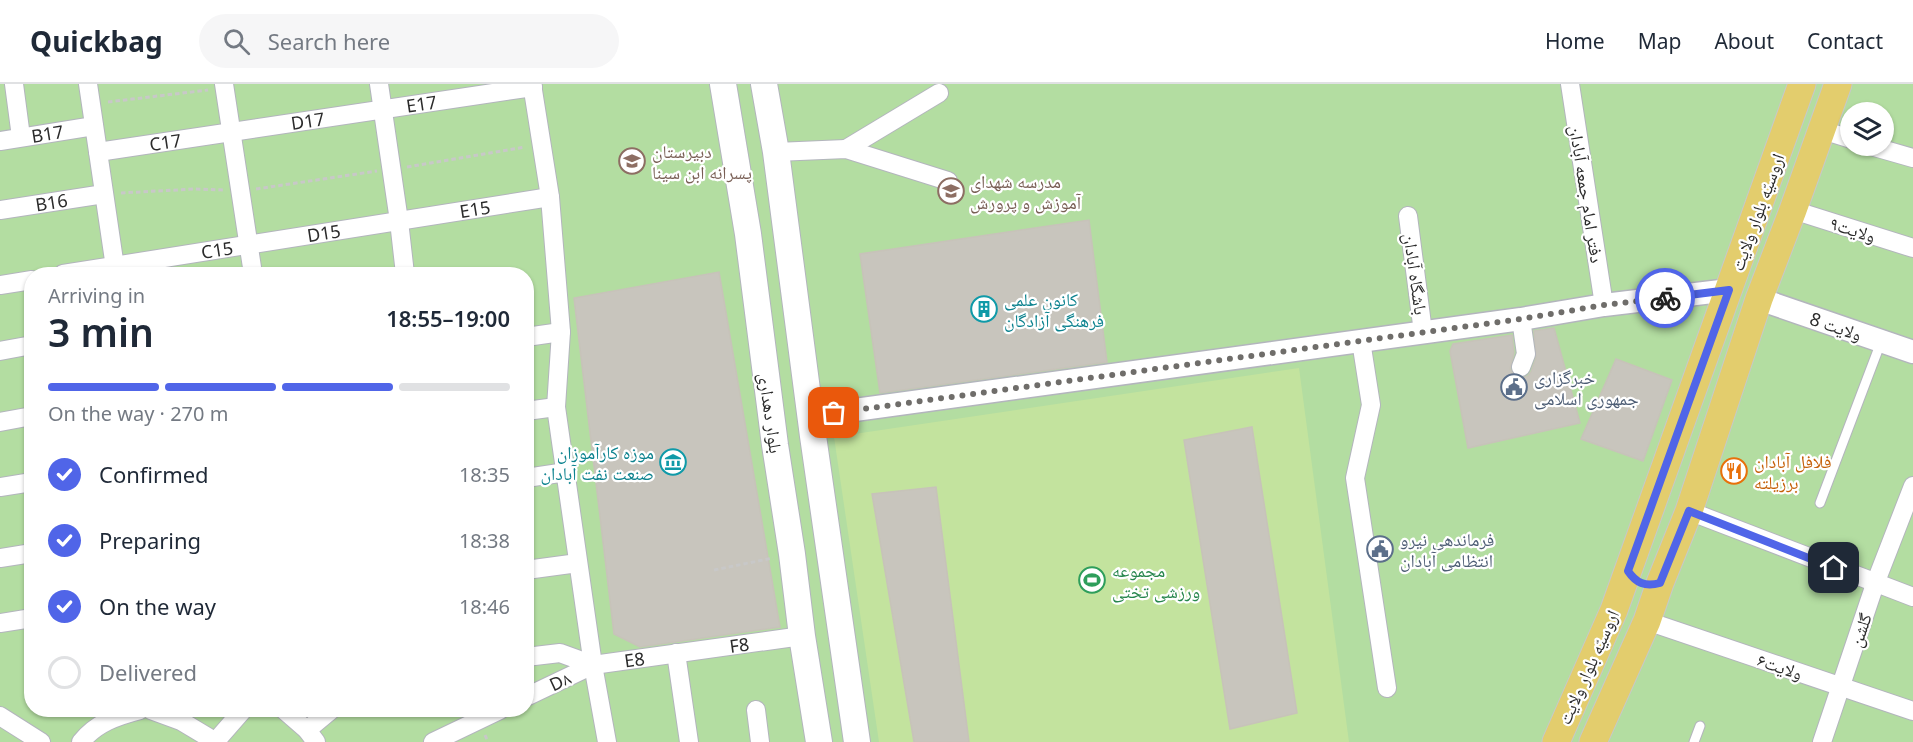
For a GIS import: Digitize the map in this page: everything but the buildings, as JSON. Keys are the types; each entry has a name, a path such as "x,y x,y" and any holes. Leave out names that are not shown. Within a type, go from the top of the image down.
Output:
{"main road":[{"name":"بلوار دهداری","path":"723,84 748,234 775,445 819,742"},
{"path":"765,84 857,742"},
{"name":"اروسیّه بلوار ولایت","path":"1556,742 1614,610 1802,84"},
{"name":"اروسیّه بلوار ولایت","path":"1593,742 1647,621 1689,511 1759,299 1838,84"},
{"path":"740,186 779,181"},
{"path":"748,234 786,226"},
{"path":"1628,571 1633,579 1641,584 1660,583"},
{"path":"1614,610 1632,611 1647,621"}],"street":[{"path":"14,84 21,137"},
{"path":"88,84 116,267"},
{"path":"379,84 404,267"},
{"name":"دفتر امام جمعه آبادان","path":"1570,84 1604,305"},
{"path":"225,86 252,267"},
{"path":"532,86 550,198 561,332 556,407 593,665 607,742"},
{"name":"E17","path":"382,109 532,86"},
{"path":"846,149 939,93"},
{"name":"D17","path":"231,131 382,109"},
{"name":"B17","path":"0,141 94,126"},
{"path":"1821,130 1840,136"},
{"name":"C17","path":"98,152 231,131"},
{"path":"776,152 846,149 948,181"},
{"path":"1894,153 1913,158"},
{"name":"B16","path":"0,210 104,194"},
{"name":"E15","path":"399,221 550,198"},
{"name":"ولایت۹","path":"1793,210 1913,248"},
{"name":"باشگاه آبادان","path":"1408,216 1423,332"},
{"name":"D15","path":"248,245 399,221"},
{"name":"C15","path":"132,267 248,245"},
{"path":"0,285 24,281"},
{"path":"811,416 1521,319 1604,305 1729,290"},
{"name":"ولایت 8","path":"1759,299 1913,352"},
{"path":"1521,319 1526,354 1521,367"},
{"path":"534,336 561,332"},
{"path":"1361,341 1371,405 1355,478 1387,688"},
{"path":"0,351 24,346"},
{"path":"534,410 556,407"},
{"path":"0,422 24,418"},
{"path":"534,477 566,472"},
{"path":"0,487 24,483"},
{"name":"گلشن","path":"1822,742 1875,584 1913,486"},
{"path":"1689,511 1913,597"},
{"path":"0,558 24,554"},
{"path":"534,569 578,563"},
{"path":"0,623 24,619"},
{"name":"ولایت۶","path":"1647,621 1913,711"},
{"name":"F8","path":"676,653 802,636"},
{"path":"534,656 560,653 593,665"},
{"path":"676,653 689,742"},
{"name":"E8","path":"593,665 676,653"},
{"name":"D۸","path":"534,693 593,665"},
{"path":"756,710 760,742"},
{"path":"0,716 41,742"},
{"path":"81,742 89,733 112,717"},
{"path":"170,717 216,742 237,717"},
{"path":"291,717 311,736 326,717"},
{"path":"433,742 485,717"}],"lane":[{"path":"1820,503 1881,342"},
{"path":"1694,742 1700,726"}],"path":[{"path":"91,104 225,86"},
{"path":"104,194 194,189 240,191 542,144"},
{"path":"714,570 792,554"}],"green space":[{"path":"0,84 1913,84 1913,742 0,742"},
{"name":"مجموعه ورزشی تختی","path":"1299,368 1349,742 879,742 834,437"}],"way so far":[{"path":"834,413 1665,298"}],"place":[{"name":"دبیرستان پسرانه ابن سینا","path":"632,161"},
{"name":"مدرسه شهدای آموزش و پرورش","path":"951,191"},
{"name":"کانون علمی فرهنگی آزادگان","path":"984,309"},
{"name":"خبرگزاری جمهوری اسلامی","path":"1514,387"},
{"name":"موزه کارآموزان صنعت نفت آبادان","path":"673,462"},
{"name":"فلافل آبادان برزیلته","path":"1734,471"},
{"name":"فرماندهی نیرو انتظامی آبادان","path":"1380,549"},
{"name":"مجموعه ورزشی تختی","path":"1092,580"}],"route":[{"path":"1665,298 1729,290 1628,571 1633,579 1641,584 1660,583 1689,511 1834,568"}]}
